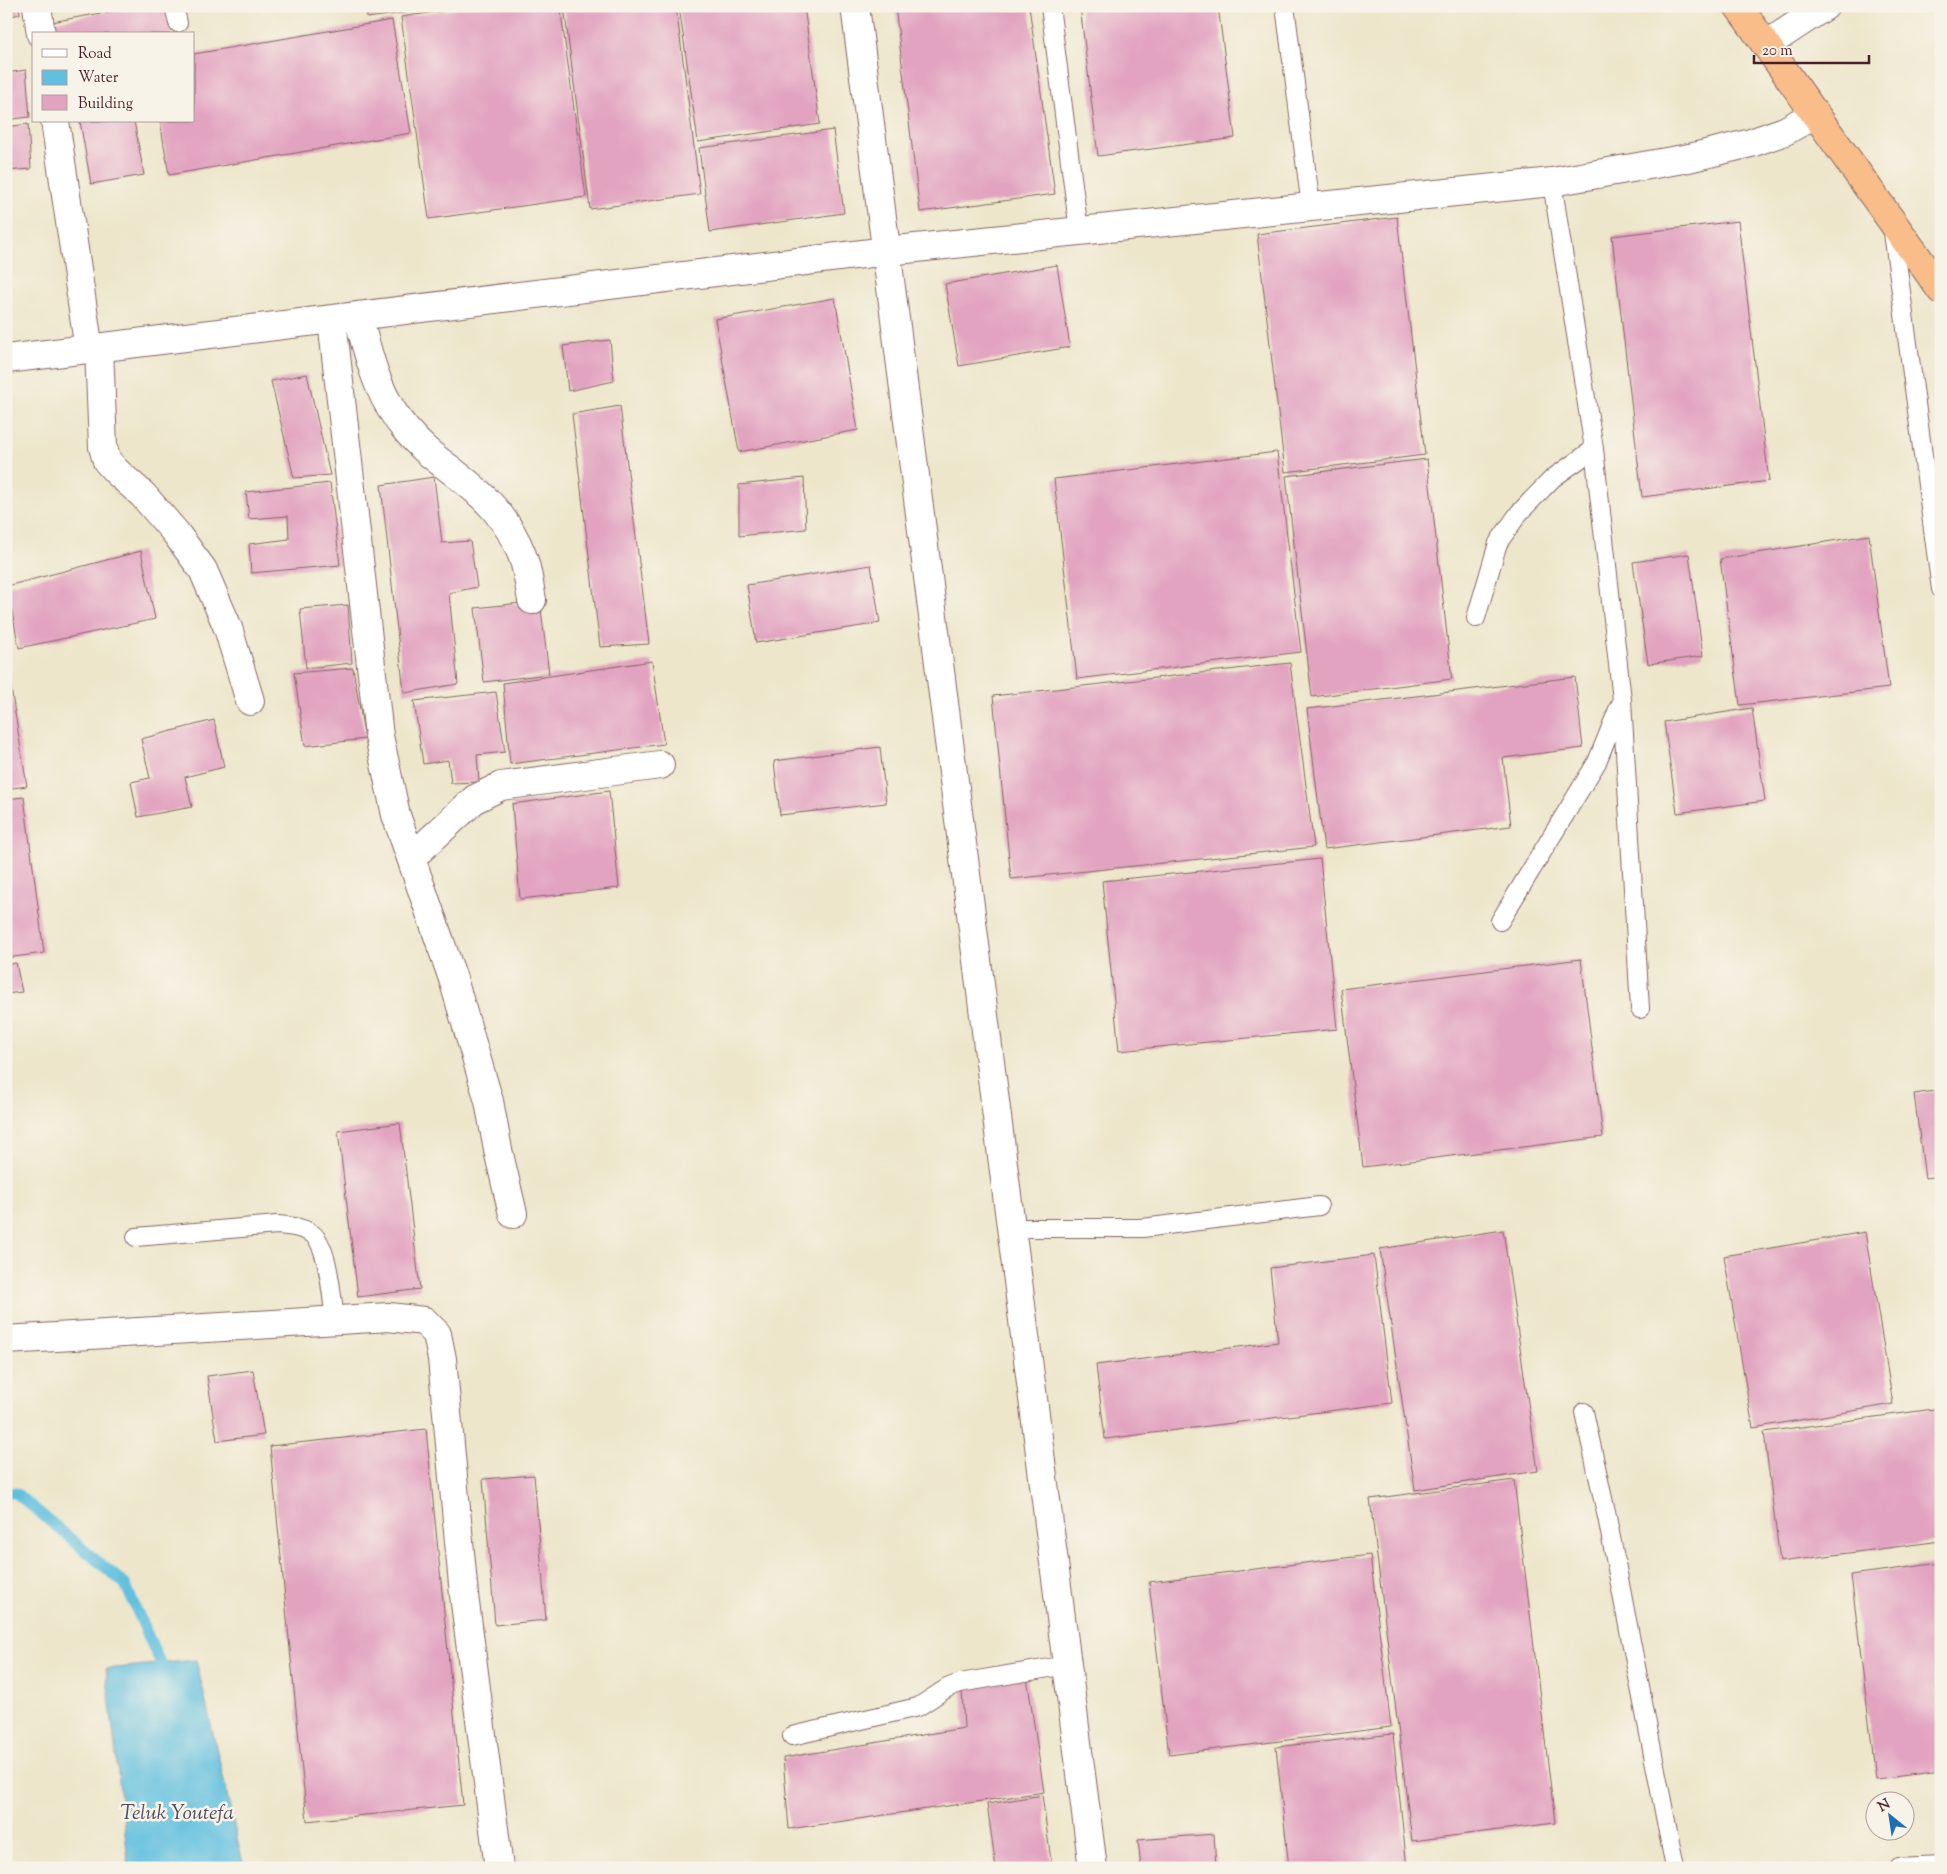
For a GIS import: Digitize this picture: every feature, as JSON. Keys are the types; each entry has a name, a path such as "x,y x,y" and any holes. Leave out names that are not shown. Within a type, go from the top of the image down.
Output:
{"highway":[{"path":"1738,6 1941,290"}],"street":[{"path":"37,6 41,32"},
{"path":"855,6 1093,1868"},
{"path":"1766,45 1825,6"},
{"path":"6,359 887,251 1552,182 1689,158 1751,143 1785,130 1815,114"},
{"path":"55,122 94,349 103,447 107,461 150,503 175,532 203,570 228,628 250,701"},
{"path":"358,316 372,368 383,396 406,430 429,455 487,499 506,522 523,557 532,600"},
{"path":"332,320 379,736 396,815 453,979 489,1101 513,1214"},
{"path":"411,858 475,800 502,786 660,765"},
{"path":"6,1340 389,1317 424,1321 438,1334 442,1359 464,1596 499,1868"}],"lane":[{"path":"1050,6 1079,231"},
{"path":"1285,6 1310,207"},
{"path":"1552,182 1594,449 1622,700 1640,1009"},
{"path":"1891,219 1941,589"},
{"path":"1476,618 1498,543 1518,513 1553,478 1594,449"},
{"path":"1500,921 1596,762 1609,736 1622,700"},
{"path":"1012,1228 1143,1228 1319,1206"},
{"path":"136,1237 277,1225 300,1228 313,1234 325,1254 335,1321"},
{"path":"1584,1412 1607,1516 1675,1868"},
{"path":"792,1736 918,1707 947,1688 960,1683 1068,1665"},
{"path":"1898,1868 1941,1866"}],"water":[{"name":"Teluk Youtefa","path":"196,1660 244,1868 129,1868 106,1669"}],"building":[{"path":"6,6 19,6 20,14 6,17"},
{"path":"111,6 169,6 174,32 54,32 52,22 112,11"},
{"path":"366,6 448,6 448,7 367,18"},
{"path":"477,6 560,6 586,197 429,219 401,17"},
{"path":"564,6 676,6 700,194 590,209"},
{"path":"679,6 804,6 820,124 698,142"},
{"path":"895,6 1029,6 1055,194 920,212"},
{"path":"1080,6 1218,6 1235,138 1098,156"},
{"path":"392,20 411,133 169,175 160,122 195,122 195,54"},
{"path":"26,70 30,117 6,120 6,73"},
{"path":"80,122 134,122 144,175 91,184"},
{"path":"28,124 31,169 6,171 6,127"},
{"path":"833,130 844,213 710,232 699,148"},
{"path":"1397,217 1425,455 1285,472 1257,234"},
{"path":"1738,221 1769,481 1642,497 1612,236"},
{"path":"1057,265 1070,347 959,366 945,284"},
{"path":"835,298 858,430 739,452 715,319"},
{"path":"610,340 614,381 568,391 563,346"},
{"path":"307,374 330,475 294,478 271,381"},
{"path":"620,406 649,644 600,647 572,414"},
{"path":"1277,452 1301,652 1077,679 1054,479"},
{"path":"1427,459 1452,679 1312,697 1286,476"},
{"path":"434,477 442,543 470,541 477,587 449,593 458,684 404,693 381,485"},
{"path":"804,478 806,529 739,536 739,485"},
{"path":"330,483 340,565 251,573 249,544 289,539 288,516 249,519 246,492"},
{"path":"1869,535 1889,688 1740,705 1720,559"},
{"path":"141,551 155,619 19,648 7,586"},
{"path":"1689,554 1703,656 1648,664 1633,562"},
{"path":"871,565 880,623 756,643 747,585"},
{"path":"540,601 549,674 484,682 475,608"},
{"path":"348,605 352,663 306,668 300,609"},
{"path":"6,658 27,786 6,789"},
{"path":"652,661 664,744 510,764 503,683"},
{"path":"1290,663 1314,847 1011,879 993,696"},
{"path":"353,668 365,739 305,746 294,673"},
{"path":"1575,677 1583,748 1503,758 1511,826 1324,849 1307,709"},
{"path":"496,692 505,752 477,755 479,782 451,783 448,760 423,764 414,701"},
{"path":"1752,708 1765,801 1677,813 1664,722"},
{"path":"214,720 224,767 185,777 192,807 138,817 131,782 150,778 141,739"},
{"path":"880,747 886,803 780,815 774,761"},
{"path":"609,791 619,888 520,899 512,804"},
{"path":"24,797 44,953 6,958 6,799"},
{"path":"1320,859 1337,1029 1119,1051 1102,881"},
{"path":"1581,959 1603,1137 1363,1167 1341,989"},
{"path":"16,963 22,992 6,994 6,965"},
{"path":"1941,1090 1941,1176 1925,1178 1914,1094"},
{"path":"400,1123 420,1289 358,1297 338,1131"},
{"path":"1503,1230 1538,1471 1415,1490 1380,1249"},
{"path":"1865,1232 1893,1404 1753,1428 1724,1256"},
{"path":"1374,1255 1392,1403 1105,1439 1096,1365 1278,1342 1270,1268"},
{"path":"253,1370 264,1435 217,1441 207,1376"},
{"path":"1941,1408 1941,1541 1780,1562 1764,1432"},
{"path":"426,1429 463,1805 307,1821 270,1446"},
{"path":"534,1475 546,1620 495,1625 483,1479"},
{"path":"1514,1480 1555,1823 1412,1841 1370,1499"},
{"path":"1370,1555 1391,1727 1169,1755 1149,1582"},
{"path":"1941,1563 1941,1771 1876,1779 1851,1575"},
{"path":"1027,1677 1044,1792 789,1829 783,1758 964,1728 962,1689"},
{"path":"1393,1734 1407,1868 1289,1868 1276,1747"},
{"path":"1042,1795 1052,1868 996,1868 987,1804"},
{"path":"1214,1834 1216,1868 1141,1868 1138,1840"}],"waterway":[{"path":"6,1492 16,1493 125,1584 166,1676"}]}
